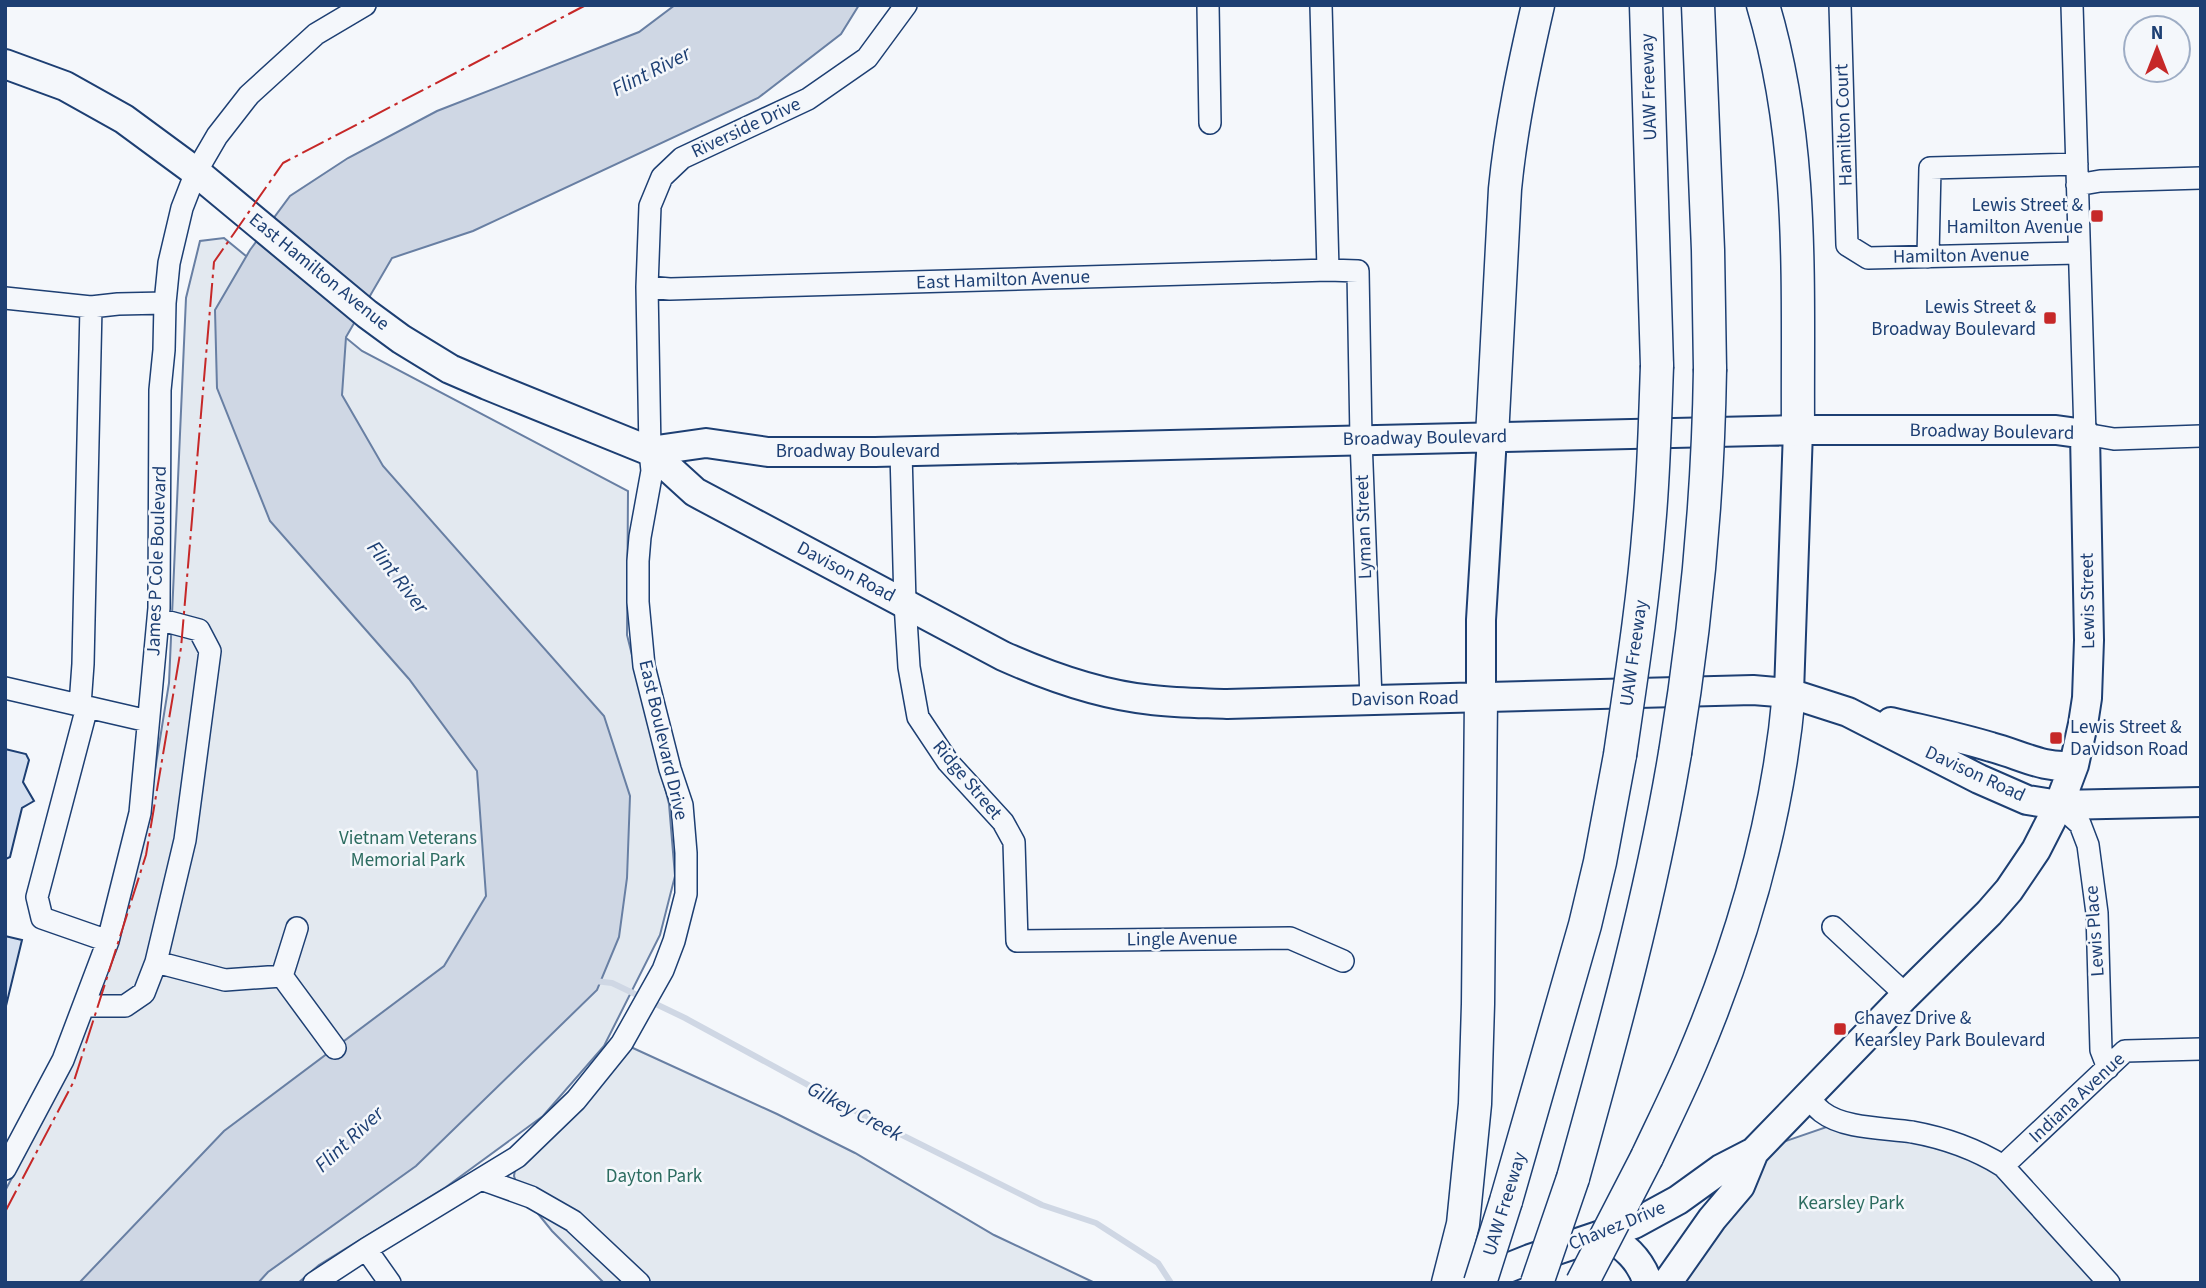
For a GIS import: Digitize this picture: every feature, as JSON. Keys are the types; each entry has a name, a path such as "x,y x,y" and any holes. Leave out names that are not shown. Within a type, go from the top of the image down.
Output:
{"highway":[{"path":"1492,437 1508,151 1538,5"},
{"name":"UAW Freeway","path":"1480,1283 1585,925 1620,755 1637,632 1649,528 1657,366 1646,5"},
{"path":"1537,1283 1573,1178 1613,1031 1666,809 1689,667 1708,451 1710,369 1698,5"},
{"path":"1763,5 1781,73 1798,219 1798,430"},
{"path":"1582,1283 1647,1157 1692,1060 1743,922 1775,795 1788,693"},
{"path":"1448,1283 1463,1224 1475,1104 1481,697"}],"main road":[{"name":"East Hamilton Avenue","path":"5,64 65,86 124,119 255,219 367,313 401,339 450,369 650,451"},
{"name":"Broadway Boulevard","path":"650,451 706,443 768,452 901,452 1798,430 2056,430 2085,434"},
{"path":"1788,693 1798,430"},
{"name":"Lewis Street","path":"1808,1096 2009,890 2036,850 2059,805 2074,765 2083,724 2088,673 2085,434"},
{"path":"1481,697 1481,620 1492,437"},
{"name":"Davison Road","path":"650,451 695,492 1003,656 1038,671 1110,694 1150,700 1227,704 1753,690 1788,693 1848,712 1979,779 2027,800 2059,805 2201,802"},
{"path":"1848,712 1992,747 2045,765 2074,765"},
{"name":"Chavez Drive","path":"1470,1283 1530,1259 1603,1235 1657,1212 1702,1185 1721,1169 1754,1152 1808,1096"},
{"name":"Chavez Drive","path":"1667,1283 1740,1186 1754,1152"},
{"path":"1603,1235 1619,1242 1630,1252 1640,1264 1648,1283"}],"street":[{"name":"James P Cole Boulevard","path":"5,1169 63,1060 84,1006 108,941 140,813 158,619 160,390 165,303 174,237 182,208 195,172 217,136 249,95 316,34 365,5"},
{"name":"Riverside Drive","path":"650,451 650,206 662,177 682,158 808,99 867,58 906,5"},
{"path":"1208,5 1210,122"},
{"path":"1321,5 1328,271"},
{"name":"Hamilton Court","path":"1840,5 1847,246"},
{"name":"Lewis Street","path":"2072,5 2085,434"},
{"path":"1928,257 1930,168 2077,175 2100,181 2201,178"},
{"name":"Hamilton Avenue","path":"1847,246 1868,258 2079,253"},
{"name":"East Hamilton Avenue","path":"648,287 670,289 1358,271"},
{"name":"Lyman Street","path":"1358,271 1361,439 1371,699"},
{"path":"5,298 91,307 165,303"},
{"path":"91,307 83,706 37,897 41,918 108,941"},
{"name":"Broadway Boulevard","path":"2085,434 2114,439 2201,436"},
{"name":"East Boulevard Drive","path":"314,1283 517,1157 576,1100 622,1044 663,970 674,941 686,894 685,853 682,805 644,666 638,602 640,537 652,471 650,451"},
{"name":"Ridge Street","path":"901,452 909,667 918,717 948,762 1003,822 1014,842 1017,941"},
{"path":"84,1006 125,1006 144,993 156,962 185,840 210,651 199,630 158,619"},
{"path":"5,688 148,720"},
{"name":"Lewis Place","path":"2059,805 2080,824 2088,845 2097,913 2101,1050 2108,1068"},
{"path":"1833,927 1906,995"},
{"path":"282,976 297,928"},
{"name":"Lingle Avenue","path":"1017,941 1290,939 1343,961"},
{"path":"156,962 225,980 282,976"},
{"path":"282,976 335,1048"},
{"name":"Indiana Avenue","path":"2003,1166 2125,1051 2201,1049"},
{"path":"1808,1096 1823,1113 1841,1122 1913,1132 1947,1140 1975,1150 2003,1166 2109,1283"},
{"path":"481,1179 531,1196 573,1221 639,1283"},
{"path":"366,1249 390,1283"}],"green space":[{"name":"Vietnam Veterans Memorial Park","path":"224,238 362,351 628,491 627,635 669,804 675,876 660,935 604,1046 543,1116 446,1187 319,1265 298,1283 5,1283 5,1191 37,1130 147,820 169,683 186,298 200,241"},
{"name":"Dayton Park","path":"622,1043 855,1153 994,1235 1095,1283 604,1283 552,1231 518,1189 514,1176 517,1157"},
{"name":"Kearsley Park","path":"1841,1122 1984,1155 2109,1283 1673,1283 1754,1152"}],"water":[{"name":"Flint River","path":"675,5 859,5 841,34 758,98 473,231 392,258 346,337 342,395 383,466 604,716 630,796 627,878 619,937 597,990 416,1166 268,1272 258,1283 79,1283 224,1131 444,966 486,896 477,771 409,679 270,521 217,388 215,310 250,250 290,196 348,158 437,111 639,32"}],"building":[{"path":"5,749 26,754 29,760 23,782 34,801 22,808 10,857 6,859"},
{"path":"5,936 22,940 5,1010"}],"waterway":[{"name":"Gilkey Creek","path":"595,981 612,983 685,1018 876,1122 1042,1205 1096,1223 1158,1263 1171,1283"}],"power":[{"path":"5,1212 74,1081 146,855 181,648 214,262 283,163 586,5"}],"place":[{"name":"Lewis Street & Hamilton Avenue","path":"2097,216"},
{"name":"Lewis Street & Broadway Boulevard","path":"2050,318"},
{"name":"Lewis Street & Davidson Road","path":"2056,738"},
{"name":"Chavez Drive & Kearsley Park Boulevard","path":"1840,1029"}]}
